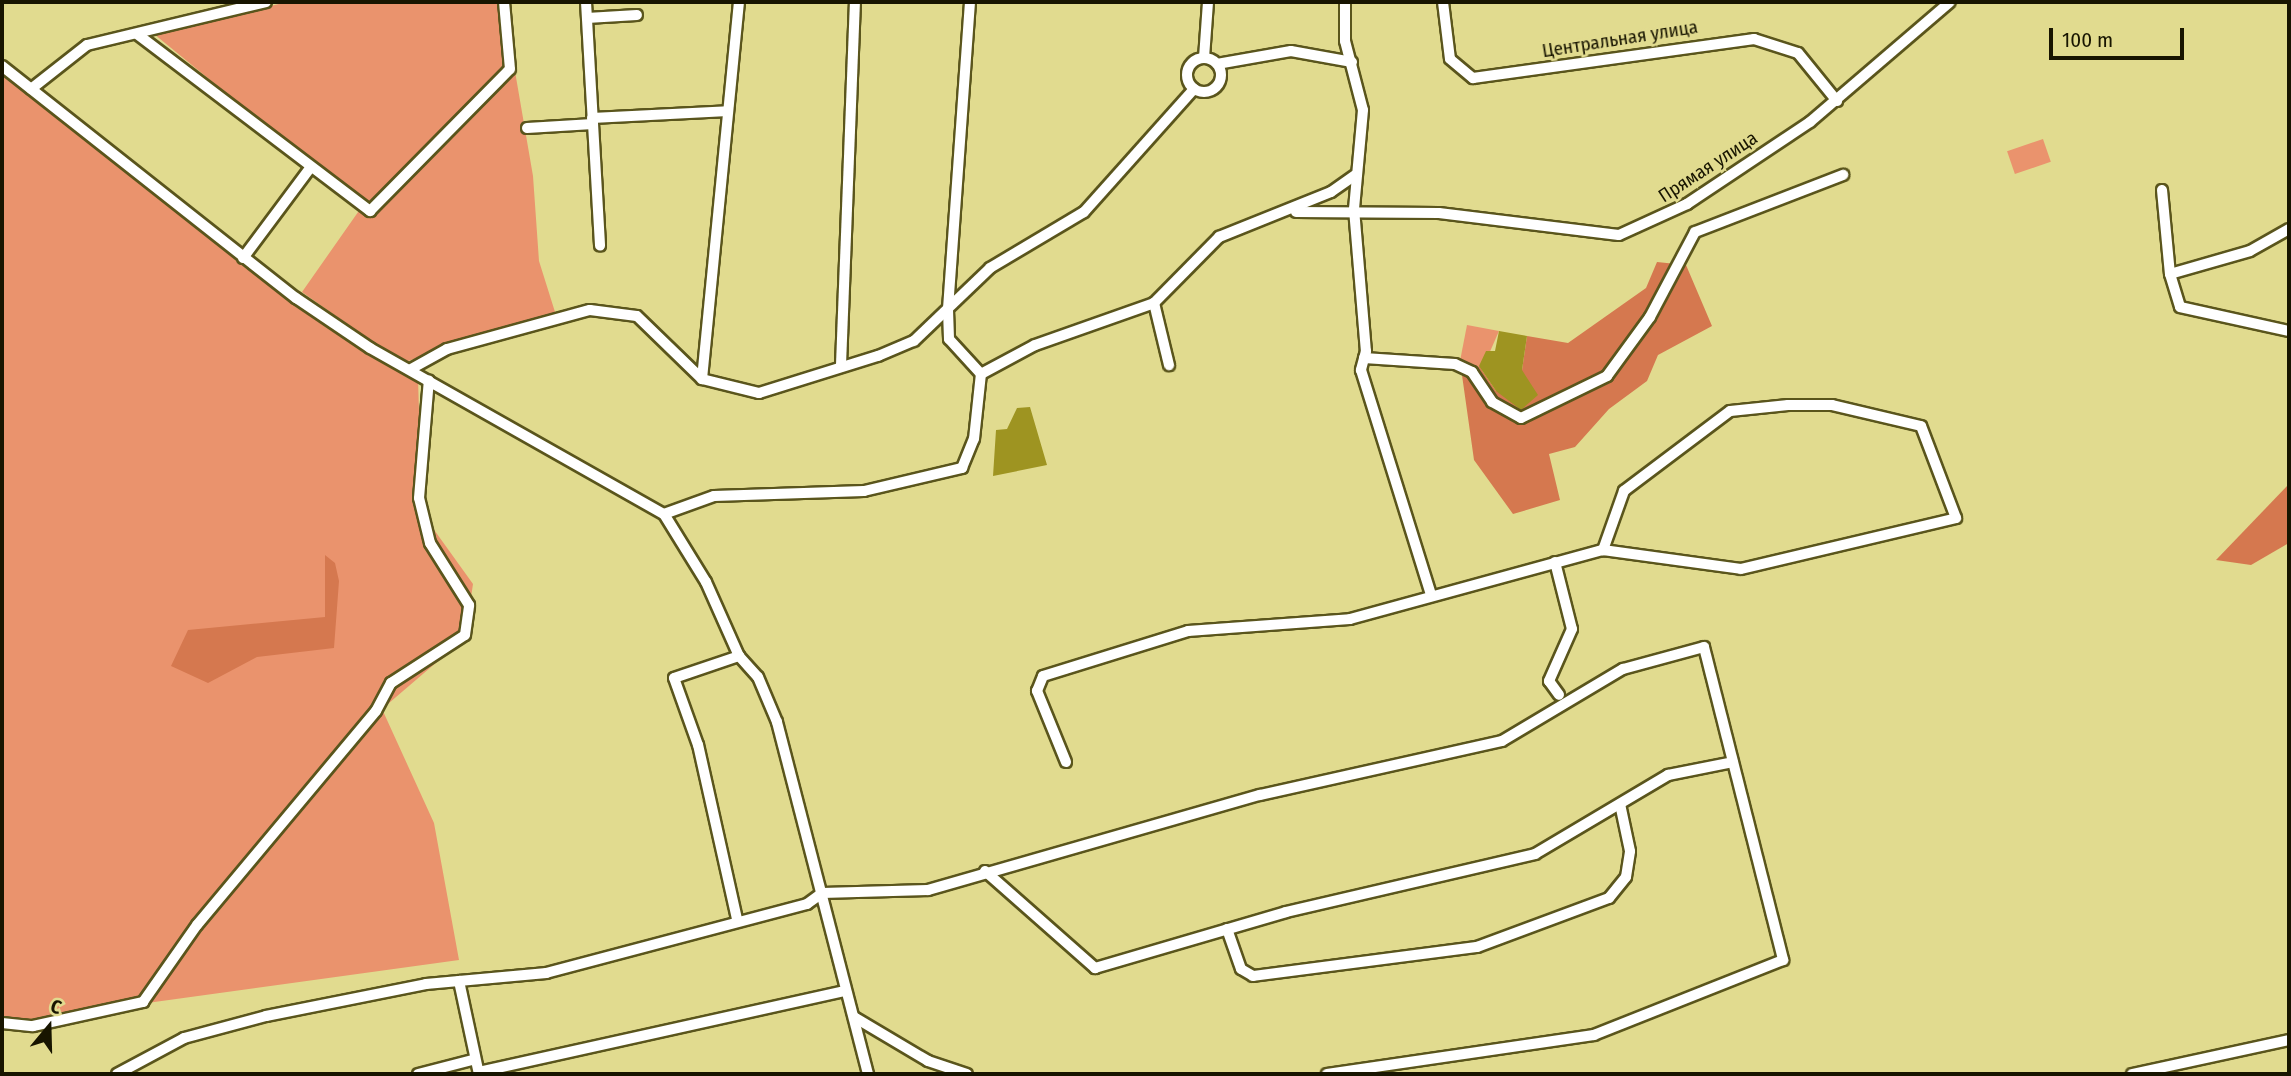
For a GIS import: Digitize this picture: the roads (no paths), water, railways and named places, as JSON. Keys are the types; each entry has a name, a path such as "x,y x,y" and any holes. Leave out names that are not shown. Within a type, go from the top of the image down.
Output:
{"street":[{"path":"31,89 87,46 266,2"},
{"path":"137,33 310,168 370,211 510,69 504,2"},
{"path":"586,2 600,246"},
{"path":"702,379 739,2"},
{"path":"841,365 855,2"},
{"path":"664,514 714,496 864,491 962,468 974,439 981,374 949,339 948,310 970,2"},
{"path":"1194,89 1188,70 1204,58 1208,2"},
{"path":"1345,2 1352,62 1363,110 1354,209 1370,411 1431,595"},
{"name":"Центральная улица","path":"1443,2 1450,59 1473,78 1754,39 1798,53 1837,101"},
{"name":"Прямая улица","path":"1276,215 1354,209 1439,213 1619,235 1688,204 1837,101 1950,2"},
{"path":"587,18 637,15"},
{"path":"1204,58 1217,64 1291,51 1352,62"},
{"path":"1194,89 1205,92 1219,84 1217,64"},
{"path":"2,66 243,258 429,380 664,514 706,582 740,656 758,677 777,722 868,1074"},
{"path":"411,369 447,349 590,310 637,316 702,379 759,393 914,341 990,268 1084,212 1194,89"},
{"path":"527,128 728,111"},
{"path":"243,258 310,168"},
{"path":"981,374 1035,345 1154,303 1219,237 1276,215 1355,175"},
{"path":"1364,358 1455,364 1472,372 1492,402 1521,418 1607,376 1650,317 1684,246 1707,224 1843,176"},
{"path":"2162,190 2169,274 2180,307 2196,315 2289,331"},
{"path":"2169,274 2250,251 2289,229"},
{"path":"1154,303 1169,365"},
{"path":"2,1023 33,1027 144,1002 205,914 376,711 391,683 465,635 469,605 430,542 419,498 429,380"},
{"path":"1066,762 1037,691 1044,676 1188,631 1318,624 1602,550 1741,569 1956,518 1921,426 1832,405 1787,405 1730,411 1624,491 1602,550"},
{"path":"1555,562 1572,629 1549,681 1559,695"},
{"path":"117,1074 184,1038 218,1028 459,981 546,973 737,919 807,904 822,894 928,890 985,871 1260,795 1502,741 1623,669 1704,647 1783,960 1594,1035 1327,1074"},
{"path":"737,919 698,745 674,678 740,656"},
{"path":"985,871 1095,968 1227,929 1535,854 1668,775 1733,762"},
{"path":"1227,929 1241,969 1252,976 1477,947 1609,898 1626,877 1630,851 1620,804"},
{"path":"459,981 472,1060 479,1073 845,991"},
{"path":"854,1017 928,1061 967,1074"},
{"path":"2132,1074 2289,1040"},
{"path":"418,1074 472,1060"}]}
